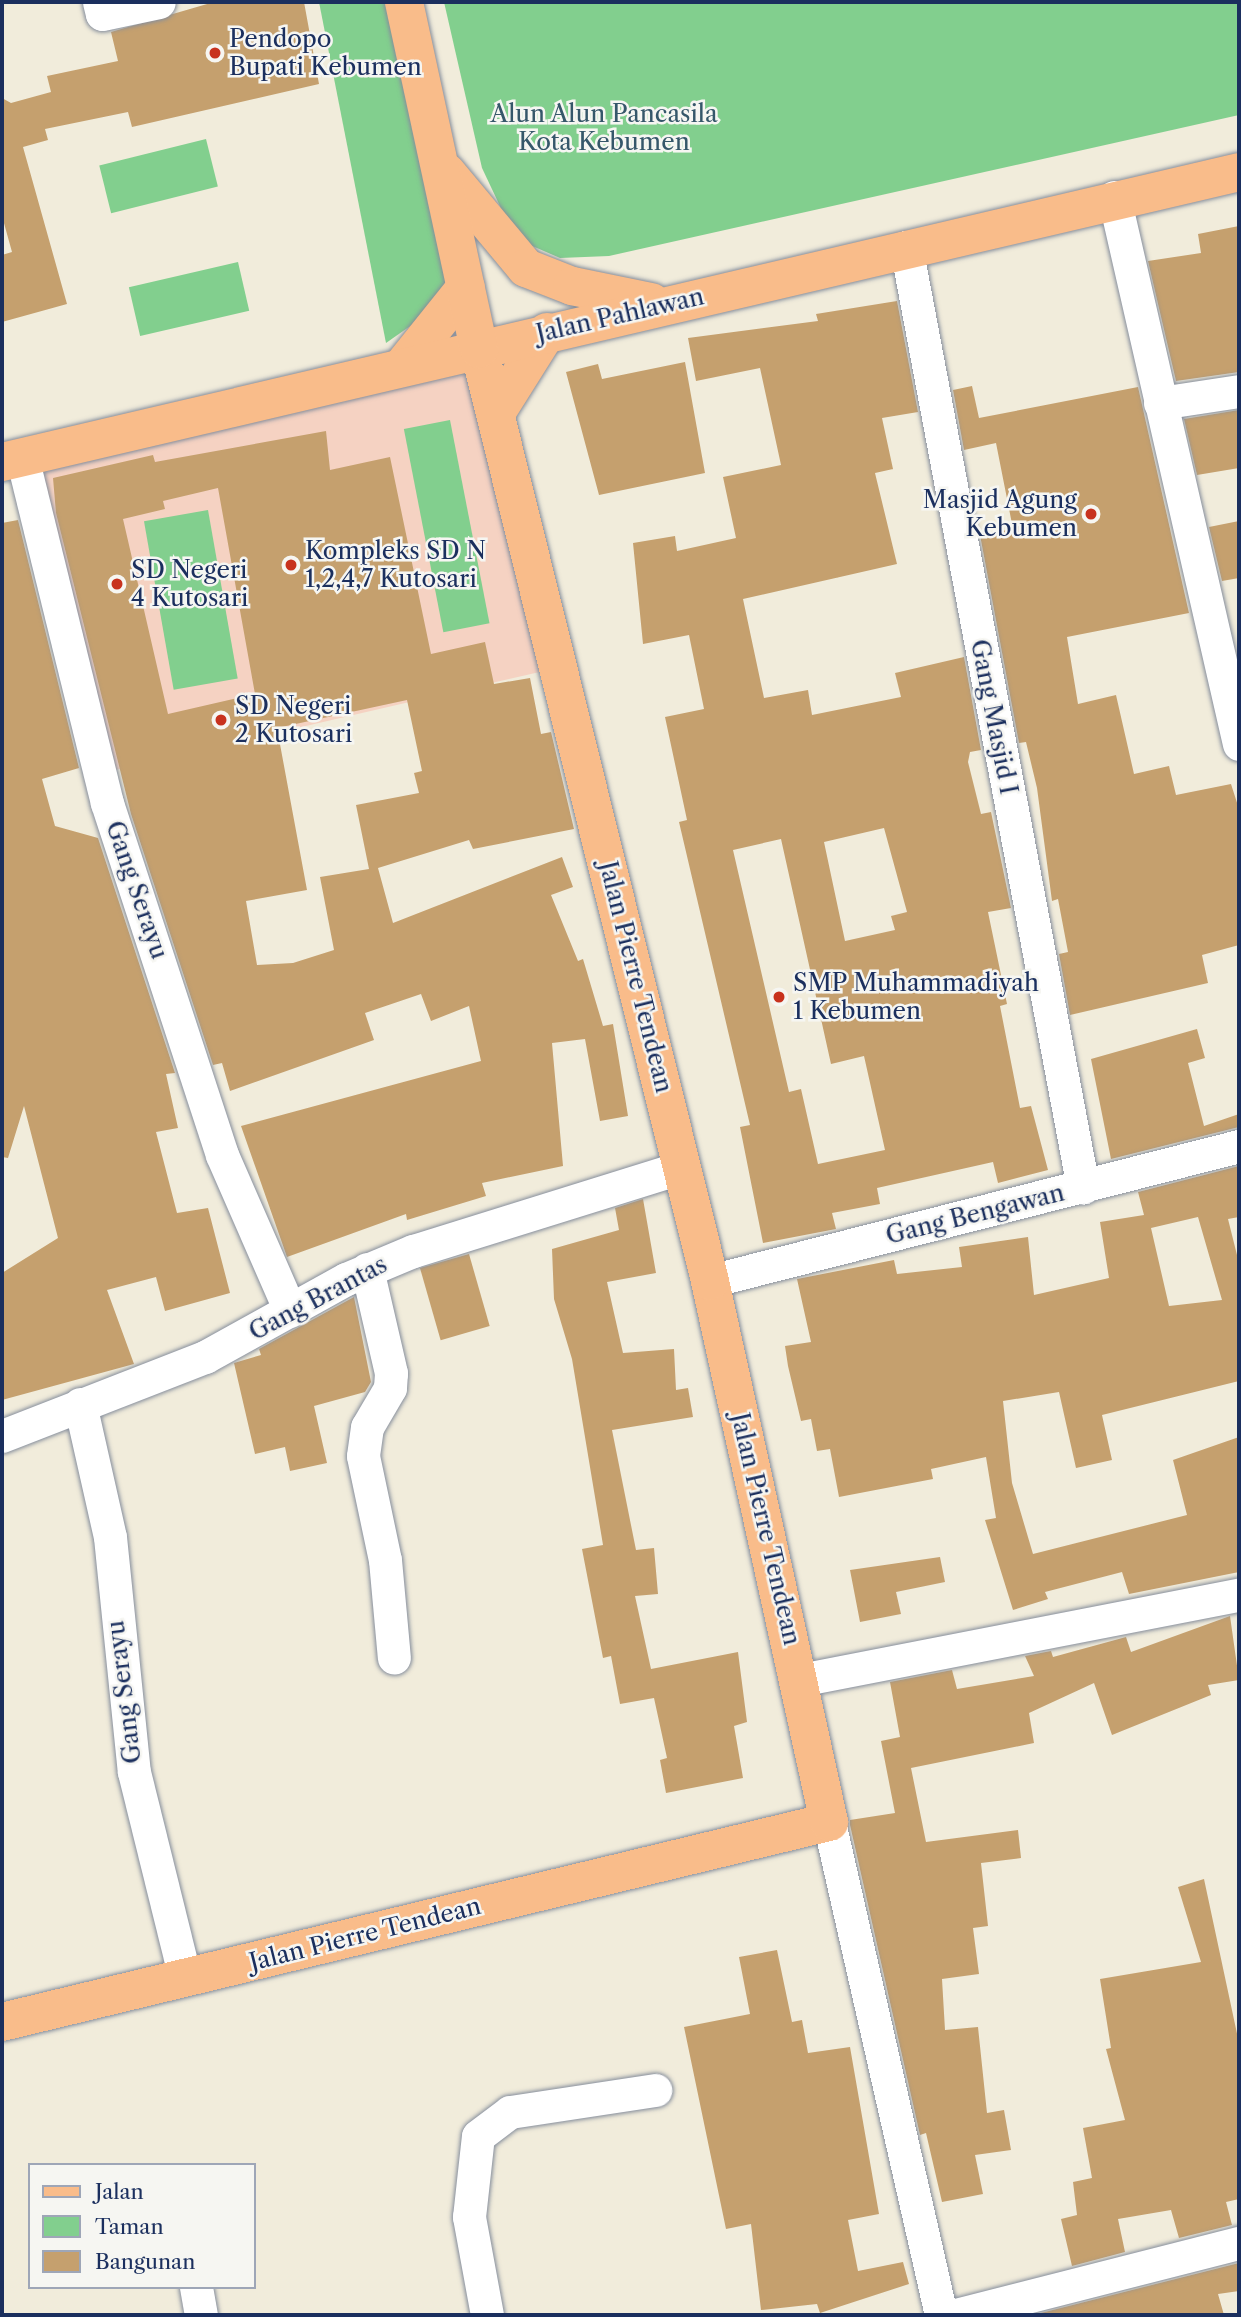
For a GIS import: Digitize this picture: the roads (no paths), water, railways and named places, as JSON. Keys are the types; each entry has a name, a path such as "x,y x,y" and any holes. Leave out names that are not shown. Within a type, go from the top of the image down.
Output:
{"main road":[{"name":"Jalan Pierre Tendean","path":"2,2022 829,1822 800,1680 710,1281 498,410 479,349 404,2"},
{"path":"438,160 526,268 572,286 663,305"},
{"name":"Jalan Pahlawan","path":"12,460 1114,197 1239,172"},
{"path":"402,367 466,287"},
{"path":"498,410 547,332"}],"street":[{"path":"99,2 102,14 159,2"},
{"path":"1114,197 1239,744"},
{"name":"Gang Masjid I","path":"906,247 1083,1187"},
{"path":"1160,403 1239,391"},
{"name":"Gang Serayu","path":"12,460 107,803 222,1155 290,1311"},
{"name":"Gang Bengawan","path":"710,1281 1239,1146"},
{"name":"Gang Brantas","path":"2,1436 205,1357 367,1269 511,1216 682,1167"},
{"path":"367,1269 391,1373 390,1388 367,1427 363,1456 385,1560 394,1658"},
{"name":"Gang Serayu","path":"80,1404 110,1537 134,1772 185,1978"},
{"path":"800,1680 1239,1595"},
{"path":"829,1822 941,2315"},
{"path":"487,2315 469,2217 478,2136 510,2112 655,2090"},
{"path":"956,2315 1239,2242"},
{"path":"196,2289 201,2315"}],"place":[{"name":"Pendopo Bupati Kebumen","path":"215,53"},
{"name":"Masjid Agung Kebumen","path":"1091,514"},
{"name":"Kompleks SD N 1,2,4,7 Kutosari","path":"291,565"},
{"name":"SD Negeri 4 Kutosari","path":"117,584"},
{"name":"SD Negeri 2 Kutosari","path":"221,720"},
{"name":"SMP Muhammadiyah 1 Kebumen","path":"779,997"}],"park label":[{"name":"Alun Alun Pancasila Kota Kebumen","path":"604,128"}]}
